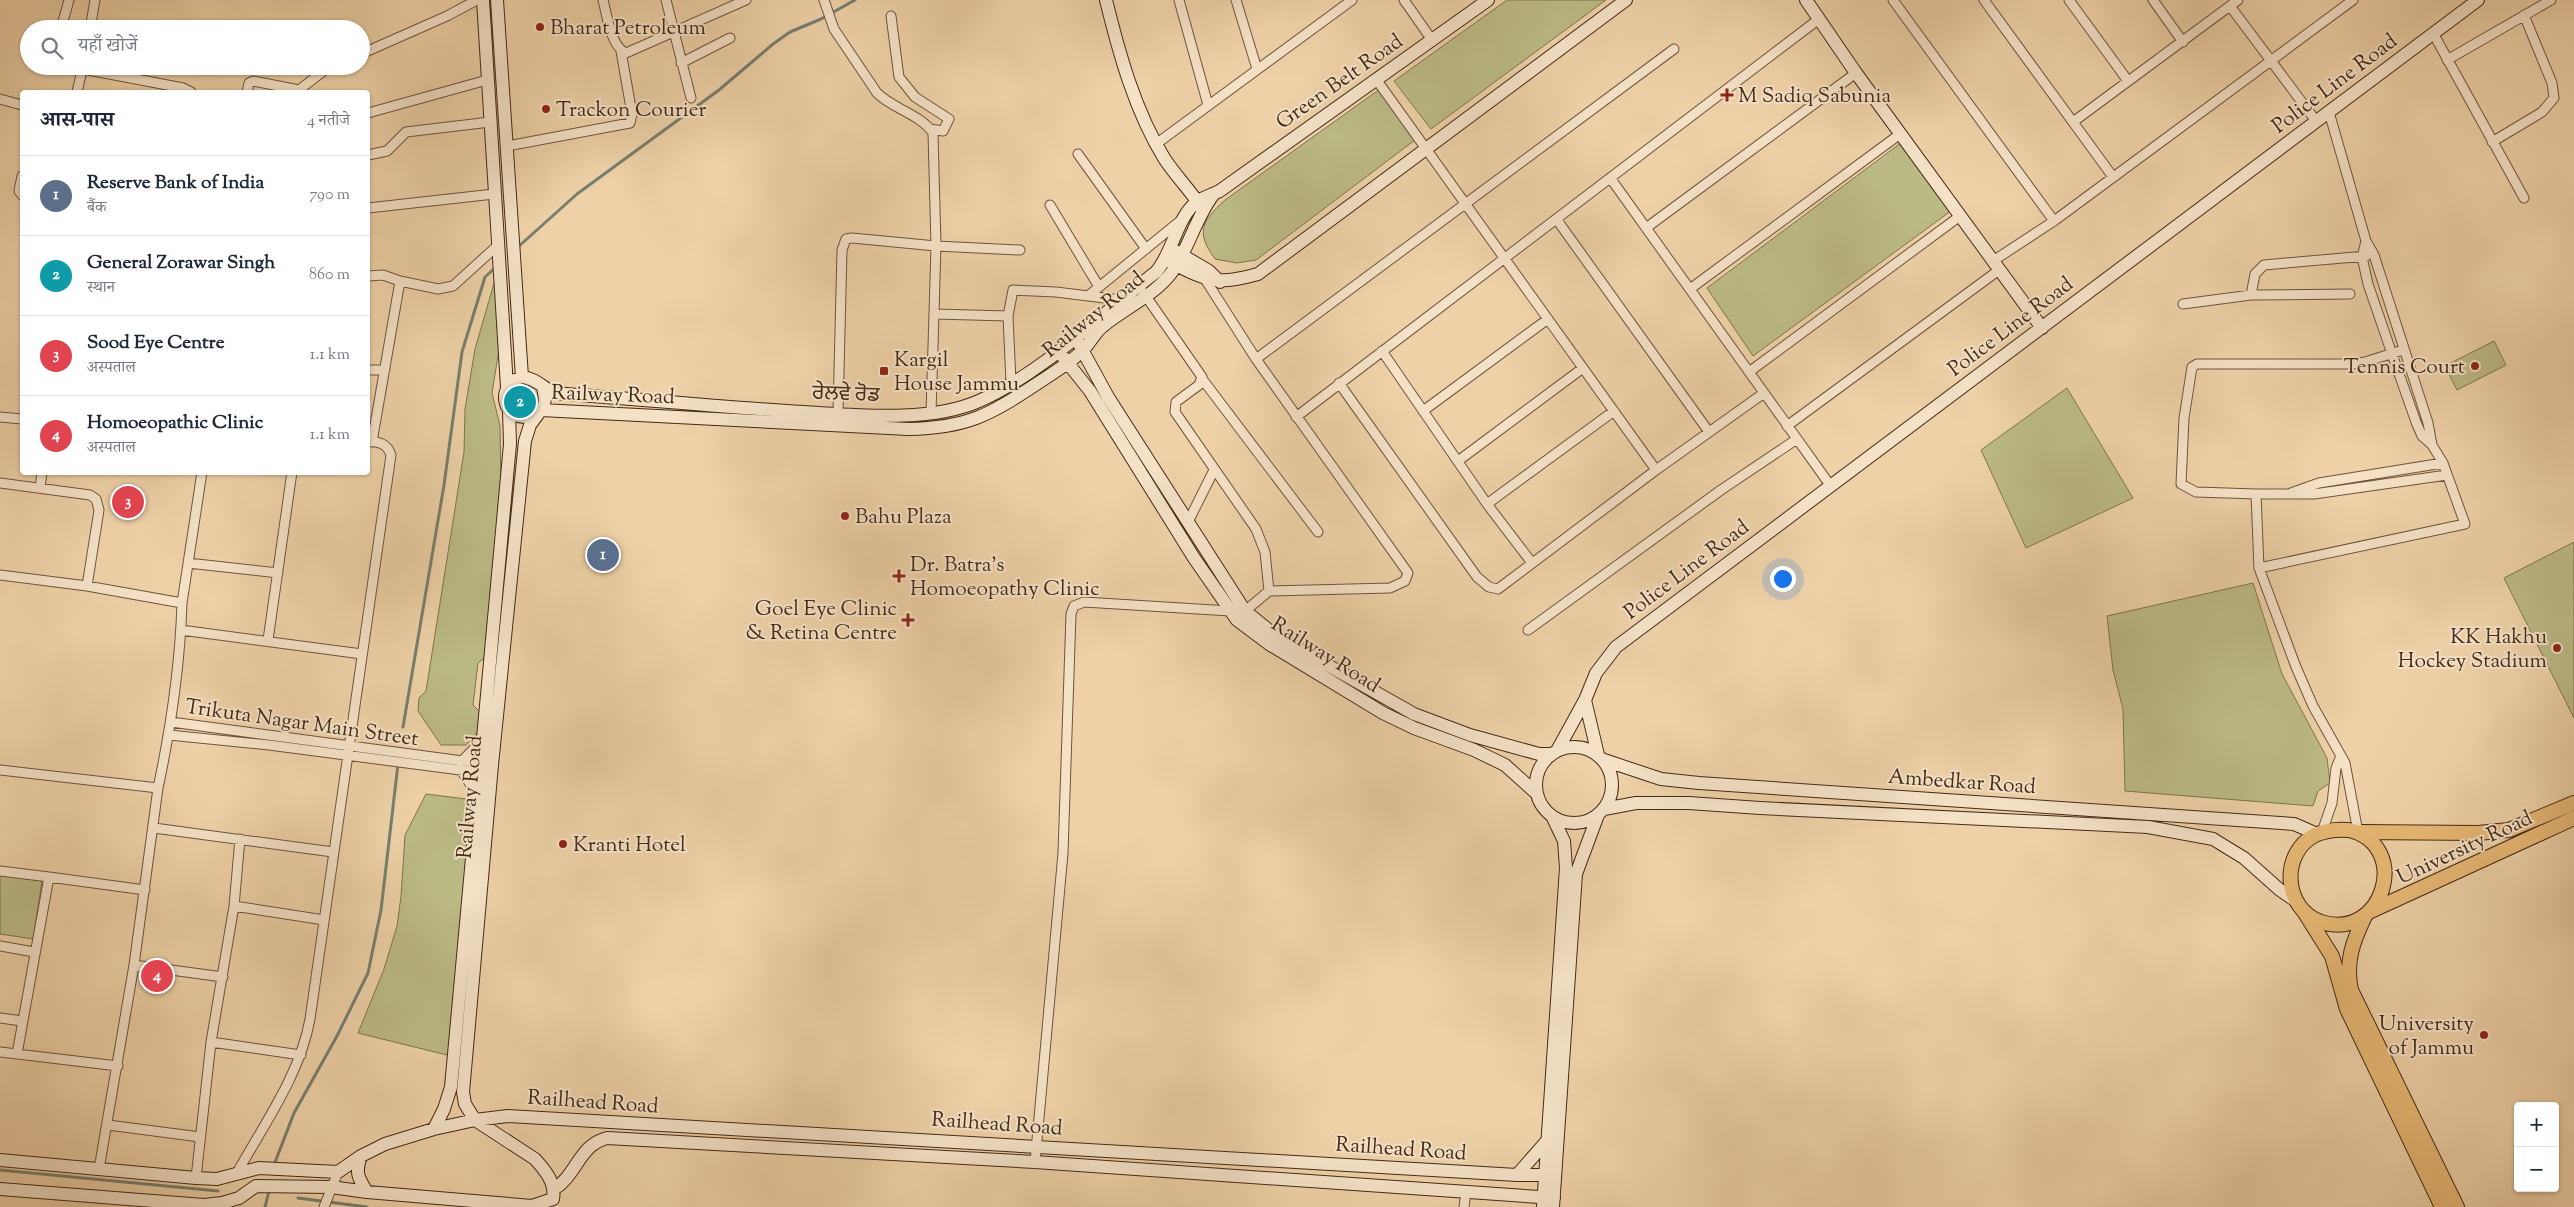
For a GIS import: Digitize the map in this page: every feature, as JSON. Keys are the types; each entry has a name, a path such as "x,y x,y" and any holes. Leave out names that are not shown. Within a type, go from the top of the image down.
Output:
{"main road":[{"path":"434,1129 444,1109 451,1088 463,1019 478,796 486,769 483,739 510,444 508,410 504,400 508,387 494,194 483,0"},
{"path":"497,0 522,377"},
{"path":"1106,0 1121,54 1146,124 1156,144 1200,205 1184,218 1174,257"},
{"name":"Green Belt Road","path":"1213,195 1488,0"},
{"path":"1174,257 1205,279 1220,282 1235,281 1258,274 1626,0"},
{"path":"1806,0 1856,73 2042,328"},
{"name":"Police Line Road","path":"1555,752 1586,700 1596,673 1616,647 2478,0"},
{"name":"Railway Road","path":"475,1120 465,1104 463,1092 463,1019 486,769 525,441 530,425 541,410 908,429 936,428 982,418 1067,364 1083,350 1102,326 1142,290 1163,282 1200,205 1213,195"},
{"path":"1174,257 1209,271 1220,282"},
{"name":"ਰੇਲਵੇ ਰੋਡ","path":"543,387 554,393 838,414 931,413 960,408 996,393 1059,351 1121,300 1142,290"},
{"path":"1075,338 1105,392 1245,611 1276,636 1414,714 1470,735 1539,754 1576,746 1601,757"},
{"name":"Railway Road","path":"1059,351 1067,364 1090,391 1194,558 1230,610 1246,627 1268,644 1383,713 1414,728 1474,750 1505,765 1535,792"},
{"path":"508,387 522,377 537,380 543,387 545,398 541,410 528,418 523,418 508,410"},
{"path":"1548,1202 1576,874 1601,812 1611,795 1612,778 1601,757 1586,700"},
{"path":"1555,752 1543,761 1536,777 1535,792 1543,809 1553,818 1564,822 1578,823 1601,812 1636,803 1689,803 2148,827 2213,839 2244,858 2280,890 2296,901 2332,956 2347,1009 2442,1207"},
{"name":"Ambedkar Road","path":"1601,757 1661,779 2294,824 2320,833"},
{"name":"University Road","path":"2359,832 2478,833 2518,827 2574,803"},
{"path":"1550,1175 1545,1143 1566,868 1564,841 1553,818"},
{"name":"University Road","path":"2368,913 2574,818"},
{"path":"2518,827 2525,841"},
{"path":"2296,901 2290,877 2293,860 2301,846 2320,833 2342,830 2359,832 2375,845 2384,868 2381,894 2368,913 2349,957 2348,978 2351,990 2457,1207"},
{"path":"2305,913 2320,921 2334,924 2346,923 2368,913"},
{"name":"Railhead Road","path":"338,1172 361,1156 385,1144 434,1129 475,1120 508,1116 599,1123 890,1137 1517,1175 1550,1175"},
{"path":"0,1189 204,1205 222,1204 239,1198 256,1186 297,1185 330,1191 367,1192 514,1206 532,1206 554,1198 543,1167 535,1159 475,1120"},
{"path":"888,1156 890,1137"},
{"name":"Railhead Road","path":"554,1198 562,1184 592,1145 607,1138 888,1156 1035,1162 1519,1196 1548,1202"},
{"path":"1517,1175 1545,1143"},
{"path":"361,1156 356,1168 357,1176 367,1192"},
{"path":"0,1160 217,1179 259,1168 338,1172"},
{"path":"1519,1196 1531,1207"}],"street":[{"path":"63,20 69,0"},
{"path":"92,20 95,0"},
{"path":"370,50 447,16 477,0"},
{"path":"507,146 630,122 632,114 621,51 616,44 603,0"},
{"path":"666,0 691,98"},
{"path":"621,51 631,52 746,0"},
{"path":"824,0 828,15 877,93 930,129 941,132 946,125 947,117 915,97 899,77 891,16"},
{"path":"1179,0 1208,105"},
{"path":"1236,0 1257,69"},
{"path":"1156,144 1257,69 1340,3 1352,0"},
{"path":"1404,0 1432,40"},
{"path":"1893,0 2054,221"},
{"path":"1984,0 2113,177"},
{"path":"2069,0 2128,81"},
{"path":"2153,0 2183,42"},
{"path":"2073,122 2238,0"},
{"path":"1787,426 2054,221 2353,0"},
{"path":"2447,60 2552,0"},
{"path":"2230,6 2316,121"},
{"path":"2492,142 2542,112 2554,98 2552,83 2524,16"},
{"path":"1296,417 1819,19"},
{"path":"2433,33 2524,198"},
{"path":"681,63 730,38"},
{"path":"1256,359 1674,49"},
{"path":"1646,228 1856,73"},
{"path":"78,90 81,75"},
{"path":"121,75 187,90"},
{"path":"247,90 249,82 253,81 299,90 318,75"},
{"path":"1376,79 1656,470"},
{"path":"370,112 487,80"},
{"path":"0,99 20,104"},
{"path":"2329,112 2366,241 2374,255 2428,423 2432,445"},
{"path":"370,155 387,151 406,132 490,122"},
{"path":"930,129 935,146 936,246 931,413"},
{"path":"1690,289 1900,134"},
{"path":"1078,154 1146,249"},
{"path":"1611,179 1830,485"},
{"path":"370,208 494,194"},
{"path":"1050,205 1099,287"},
{"path":"1749,372 1960,216"},
{"path":"1088,296 1184,218"},
{"path":"1557,220 1709,432"},
{"path":"838,414 842,250 846,238 936,246 1020,250"},
{"path":"2260,568 2465,524 2443,463 2432,445 2422,436 2392,354 2368,284 2362,256 2366,241"},
{"path":"370,276 382,275 438,289 453,286 498,249"},
{"path":"2251,295 2255,274 2264,265 2374,255"},
{"path":"1205,279 1256,359 1296,417 1407,568 1408,575 1400,584 1390,588 1269,591 1245,611"},
{"path":"238,1173 301,1055 310,1019 391,455 388,447 370,441 385,370 400,281"},
{"path":"1011,382 1008,316 1010,294 1015,288 1121,300"},
{"path":"1142,290 1203,380 1318,532"},
{"path":"2183,304 2251,295 2350,294"},
{"path":"935,314 1008,316"},
{"path":"1423,411 1548,319"},
{"path":"2404,350 2352,364 2197,364 2192,367 2184,418 2182,484 2188,490 2196,492 2314,494 2447,475"},
{"path":"1382,351 1487,504 1532,563"},
{"path":"1458,461 1583,368"},
{"path":"370,370 385,370"},
{"path":"1203,380 1176,402 1174,408 1214,470 1256,529 1265,552 1269,591"},
{"path":"1339,383 1483,583 1498,589 1656,470 1764,393"},
{"path":"1487,504 1614,411"},
{"path":"0,417 20,419"},
{"path":"1528,630 1721,490 1797,439"},
{"path":"2290,493 2319,483 2443,463"},
{"path":"1188,522 1214,470"},
{"path":"40,488 42,475"},
{"name":"Trikuta Nagar Main Street","path":"202,475 182,603 171,722 349,751 486,769"},
{"path":"268,640 292,475"},
{"path":"0,483 90,495 96,498 98,503 87,586"},
{"path":"2256,494 2260,568 2296,667 2313,706 2349,774 2351,804 2359,832"},
{"path":"188,563 278,573"},
{"path":"0,575 87,586 182,603"},
{"path":"1035,1162 1063,853 1071,614 1074,606 1084,602 1230,610"},
{"path":"181,630 268,640 362,654"},
{"path":"99,1169 118,1066 154,828 158,788 171,722"},
{"path":"169,735 349,751"},
{"path":"478,796 461,766 483,739"},
{"path":"2320,833 2332,803 2336,768 2340,756"},
{"path":"0,773 158,788"},
{"path":"154,828 333,852"},
{"path":"196,1178 211,1042 234,906 240,839"},
{"path":"0,871 145,890"},
{"path":"17,1054 49,877"},
{"path":"234,906 324,920"},
{"path":"0,946 34,952"},
{"path":"134,965 223,977"},
{"path":"0,1018 22,1021"},
{"path":"211,1042 301,1055"},
{"path":"0,1052 118,1066"},
{"path":"108,1125 200,1137"},
{"path":"324,1207 338,1172"},
{"path":"1464,1207 1466,1192"}],"shaded area":[{"path":"1507,0 1606,0 1431,129 1394,81"},
{"path":"1380,89 1415,140 1256,260 1237,263 1215,259 1209,250 1203,234 1206,221 1217,207"},
{"path":"1906,139 1955,208 1753,356 1707,288"},
{"path":"497,273 500,343 492,393 500,426 501,483 487,656 478,663 473,705 482,714 477,733 466,745 441,745 418,711 419,698 426,691 464,452 465,409 475,349"},
{"name":"Tennis Court","path":"2494,341 2506,365 2457,390 2445,366"},
{"path":"2067,388 2133,498 2026,548 1981,450"},
{"name":"KK Hakhu Hockey Stadium","path":"2574,542 2574,718 2504,578"},
{"path":"2253,583 2282,674 2327,758 2330,783 2318,791 2313,806 2125,791 2123,709 2113,670 2107,616"},
{"path":"426,794 474,800 451,1056 358,1033 384,969 397,926 405,835"},
{"path":"0,874 42,881 33,939 0,934"}],"waterway":[{"path":"518,247 577,194 719,90 773,44 790,32 821,19 855,0"},
{"path":"403,727 444,485 462,352 485,277 497,266"},
{"path":"274,1165 294,1113 337,1036 368,973 381,910 398,764"},
{"path":"0,1170 218,1191"},
{"path":"265,1207 269,1191"},
{"path":"298,1198 367,1207"}],"place":[{"name":"Bharat Petroleum","path":"540,27"},
{"name":"M Sadiq Sabunia","path":"1727,95"},
{"name":"Trackon Courier","path":"546,109"},
{"name":"Tennis Court","path":"2475,366"},
{"name":"Kargil House Jammu","path":"884,371"},
{"name":"General Zorawar Singh","path":"520,402"},
{"name":"Sood Eye Centre","path":"128,502"},
{"name":"Bahu Plaza","path":"845,516"},
{"name":"Reserve Bank of India","path":"603,555"},
{"name":"Dr. Batra's Homoeopathy Clinic","path":"899,576"},
{"name":"Goel Eye Clinic & Retina Centre","path":"908,620"},
{"name":"KK Hakhu Hockey Stadium","path":"2557,648"},
{"name":"Kranti Hotel","path":"563,844"},
{"name":"Homoeopathic Clinic","path":"157,976"},
{"name":"University of Jammu","path":"2484,1035"}]}
